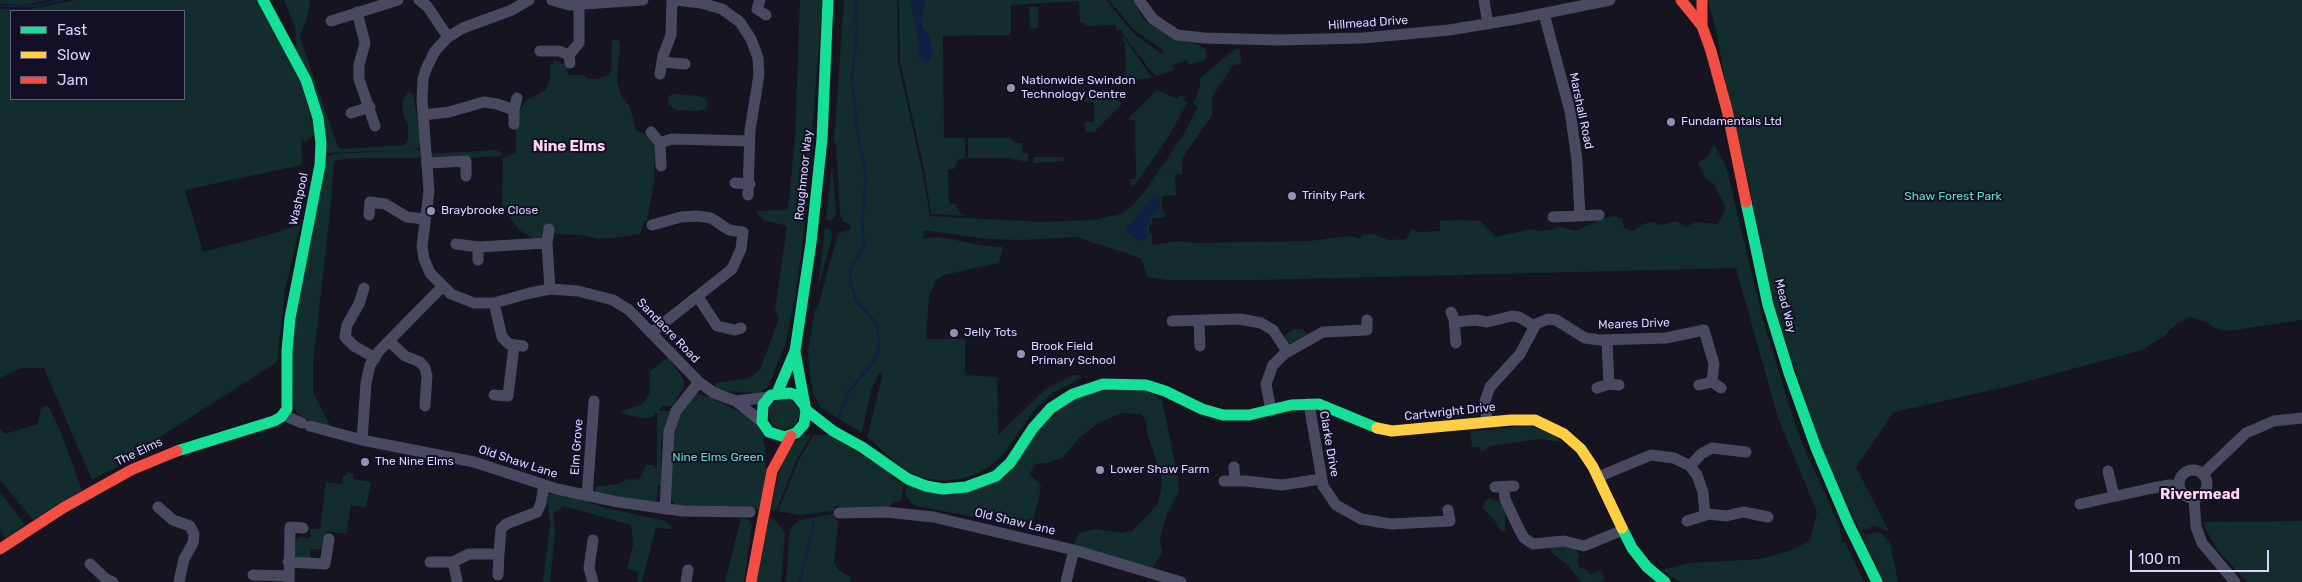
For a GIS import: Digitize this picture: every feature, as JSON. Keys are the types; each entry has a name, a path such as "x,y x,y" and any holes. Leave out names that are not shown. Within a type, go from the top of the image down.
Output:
{"street":[{"name":"Washpool","path":"263,0 306,80 318,118 321,143 320,166 290,318 287,351 288,400 284,415"},
{"path":"331,21 398,0"},
{"name":"Sandacre Road","path":"529,0 512,10 463,28 448,37 435,51 426,70 422,88 429,163 429,190 422,246 424,259 430,273 451,294 474,303 494,303 530,292 550,289 587,293 613,300 629,310 699,382 714,393 736,401 765,426"},
{"path":"552,0 569,6 643,0"},
{"path":"686,64 661,68 670,41 673,0 702,1 722,9 740,22 756,50 759,75 749,141 749,189 735,183"},
{"name":"Roughmoor Way","path":"772,471 794,434 804,424 805,407 795,351 818,183 824,104 828,0"},
{"name":"Hillmead Drive","path":"1138,0 1152,19 1178,35 1196,38 1338,39 1406,34 1488,24 1610,0"},
{"path":"1484,0 1488,24"},
{"name":"Mead Way","path":"1681,0 1702,26"},
{"name":"Mead Way","path":"1702,0 1702,26 1727,110 1768,305 1788,373 1816,448 1848,523 1877,582"},
{"path":"422,1 448,37"},
{"path":"540,51 559,51 569,59 579,43 578,5"},
{"path":"357,12 365,43 358,74 375,126"},
{"name":"Marshall Road","path":"1544,14 1570,111 1577,160 1580,216"},
{"path":"514,124 514,110 517,98"},
{"path":"424,115 449,112 484,102 514,110"},
{"path":"351,113 370,107"},
{"path":"651,132 660,143 661,166"},
{"path":"660,143 672,139 749,141"},
{"path":"429,163 466,161 466,176"},
{"path":"369,215 370,196 407,217 424,219"},
{"path":"1553,218 1599,215"},
{"path":"651,333 698,298 734,266 741,249 744,226 729,230 711,218 697,216 652,225"},
{"path":"548,229 546,243 550,289"},
{"path":"456,244 478,247 546,243"},
{"path":"478,247 478,260"},
{"path":"284,415 306,424 362,440 366,383 375,358 442,287"},
{"path":"364,288 359,304 347,325 345,337 354,346 375,358"},
{"path":"698,298 717,326 735,330 742,328"},
{"path":"494,303 502,337 509,344 519,346 512,399 494,395"},
{"path":"1456,342 1453,317 1488,322 1512,316 1519,317 1534,326 1520,354 1488,392 1486,401 1487,422"},
{"name":"Meares Drive","path":"1534,326 1541,321 1553,319 1585,338 1607,340 1666,338 1702,324 1714,364 1716,385 1699,385"},
{"path":"1172,321 1240,320 1261,323 1273,330 1286,351"},
{"path":"1272,411 1266,389 1267,380 1273,365 1286,351 1323,332 1367,330 1367,320"},
{"path":"1199,321 1200,346"},
{"path":"1597,388 1614,384 1607,340"},
{"path":"389,341 406,356 420,362 424,368 427,376 425,406"},
{"name":"Roughmoor Way","path":"751,582 772,471 770,448 761,410 773,395 795,351"},
{"path":"665,509 668,431 676,411 699,382"},
{"name":"Cartwright Drive","path":"805,407 832,431 862,447 916,483 934,488 954,488 977,484 996,476 1010,463 1033,428 1051,408 1072,394 1103,384 1128,383 1146,385 1165,391 1202,409 1223,414 1249,415 1291,405 1326,406 1370,427 1392,431 1525,419 1552,426 1581,449 1598,477 1623,530 1641,559 1665,582"},
{"path":"773,395 784,392 796,396 805,407"},
{"name":"Sandacre Road","path":"736,401 773,395"},
{"name":"Elm Grove","path":"587,496 594,402"},
{"name":"Clarke Drive","path":"1308,404 1321,479 1325,492 1336,505 1352,515 1370,521 1404,524 1450,521 1448,510"},
{"name":"The Elms","path":"0,549 87,494 146,464 200,443 274,421 284,415"},
{"path":"2204,473 2246,433 2274,421 2302,418"},
{"path":"765,426 779,437 794,434"},
{"name":"Cartwright Drive","path":"794,434 832,431"},
{"name":"Old Shaw Lane","path":"362,440 474,462 544,485 587,496 683,511 750,512"},
{"path":"1690,466 1701,454 1712,448 1746,452"},
{"path":"1598,477 1655,455 1670,457 1690,466 1702,486 1705,515"},
{"path":"1234,467 1229,481 1282,485 1321,479"},
{"path":"2196,469 2204,473 2207,480 2206,490 2200,496 2194,498 2186,496 2179,486 2180,477 2186,471 2196,469"},
{"path":"2108,471 2114,496"},
{"path":"498,575 501,529 506,524 537,512 541,503 544,485"},
{"path":"2080,504 2169,485 2179,486"},
{"path":"1504,487 1506,499 1519,529 1526,540 1533,544 1564,542 1584,546 1623,530"},
{"path":"2194,498 2196,527 2202,543 2211,556 2235,582"},
{"path":"1687,522 1705,515 1726,516 1743,512 1763,516 1760,502"},
{"path":"158,506 169,518 190,526 194,534 193,543 184,559 180,582"},
{"name":"Old Shaw Lane","path":"839,513 886,512 916,514 1074,550 1181,582"},
{"path":"259,577 288,579 290,527 303,528"},
{"path":"288,562 325,569 330,539"},
{"path":"593,540 589,568 593,582"},
{"path":"1066,582 1074,550"},
{"path":"430,562 452,562 469,554 499,554"},
{"path":"452,562 457,580"},
{"path":"90,564 106,579 113,582"}],"green space":[{"path":"0,0 47,0 26,5 0,4"},
{"path":"76,0 258,0 296,63 315,134 306,142 301,140 302,165 185,190 203,252 279,232 301,223 285,289 277,362 141,449 142,454 92,480 44,368 22,368 0,378 0,9 30,9"},
{"path":"284,0 310,0 308,14 300,37 338,147 343,149 405,145 408,138 408,124 404,117 402,101 408,92 413,94 421,140 419,148 414,149 422,154 418,158 349,158 334,161 330,214 313,363 313,392 331,427 304,418 296,412 292,356 296,313 327,158 333,154 409,150 329,153 326,150 297,54 295,27"},
{"path":"800,0 822,0 822,8 804,234 795,297 785,345 768,387 760,393 721,391 714,389 716,383 749,378 760,370 779,318 775,311 787,226 763,220 758,211 788,210 795,137"},
{"path":"844,0 897,0 898,62 922,170 930,216 1042,222 1093,220 1120,214 1131,207 1143,194 1182,137 1198,107 1193,104 1200,87 1200,78 1235,49 1240,49 1241,64 1233,65 1212,97 1212,116 1182,158 1182,174 1175,175 1176,195 1162,196 1162,211 1165,211 1165,217 1152,218 1152,225 1149,225 1149,233 1152,234 1152,245 1180,241 1193,243 1310,241 1350,236 1360,239 1363,235 1374,234 1388,240 1406,239 1412,229 1419,232 1440,231 1440,221 1458,220 1480,221 1496,237 1531,229 1539,231 1551,230 1559,226 1575,231 1604,218 1615,216 1622,218 1624,228 1633,231 1643,224 1653,222 1661,225 1676,221 1686,227 1695,222 1718,224 1726,208 1714,184 1705,178 1698,162 1707,157 1714,144 1726,166 1763,320 1802,443 1840,527 1842,543 1845,542 1864,582 1680,582 1661,570 1690,563 1761,559 1788,551 1810,541 1817,512 1778,418 1736,268 1257,280 1166,280 1148,277 1141,258 1076,237 1022,240 987,239 924,230 923,238 940,237 985,246 1003,247 999,263 944,275 936,280 929,296 926,339 965,339 965,375 997,377 998,435 1046,389 1074,375 1079,375 1081,378 1053,393 1033,411 1006,451 993,464 981,472 964,478 945,481 924,478 905,470 867,437 883,372 878,375 871,390 862,433 820,407 813,393 810,375 808,352 815,309 818,307 837,237 842,231 850,230 851,225 843,222 840,213 836,143 834,141"},
{"path":"899,0 911,0 919,42 919,57 930,61 931,45 920,24 925,0 1106,0 1135,35 1162,54 1163,50 1132,28 1109,0 1132,0 1146,22 1171,37 1200,45 1206,50 1206,57 1204,60 1189,65 1187,60 1172,65 1174,70 1157,76 1122,33 1122,30 1116,30 1116,25 1084,26 1084,23 1080,23 1079,1 1011,5 1011,35 943,36 944,138 965,138 965,158 959,159 954,169 948,169 949,204 956,204 958,210 965,216 931,214 925,174 900,61"},
{"name":"Shaw Forest Park","path":"1708,0 2302,0 2302,320 2227,331 2190,317 2177,323 2164,336 2142,350 2010,386 1894,412 1856,467 1889,531 1875,526 1862,530 1865,536 1875,532 1880,533 1890,542 1898,582 1884,582 1818,440 1778,317"},
{"path":"1029,7 1038,7 1038,28 1030,28"},
{"path":"1122,37 1124,37 1152,78 1126,81 1125,42"},
{"path":"612,40 618,40 620,44 617,81 621,95 630,107 636,130 648,135 655,144 654,182 647,221 645,221 640,234 622,237 599,239 581,235 550,234 543,238 532,238 521,231 511,219 507,208 502,206 503,158 516,152 516,125 521,108 525,101 545,90 550,81 550,65 553,64 554,60 567,64 568,75 584,75 588,79 597,79 608,75 611,71"},
{"path":"1157,90 1178,99 1180,95 1184,97 1183,100 1188,102 1167,139 1133,187 1130,179 1136,179 1135,120 1129,120 1130,116"},
{"path":"1108,91 1122,104 1094,132 1085,132 1085,122 1094,122 1094,102 1085,102 1085,98 1092,92"},
{"path":"673,94 699,96 706,99 708,104 706,109 698,111 676,110 668,105 669,96"},
{"path":"968,138 1010,138 1016,143 1022,143 1022,153 1028,153 1028,162 1008,158 968,158"},
{"path":"495,150 503,153 500,156 437,160 431,160 430,154"},
{"path":"1033,157 1062,157 1066,161 1033,163"},
{"path":"832,165 836,215 831,221 826,220"},
{"path":"825,228 830,229 832,237 818,288"},
{"path":"1294,329 1302,329 1309,336 1288,344 1285,335"},
{"path":"669,359 683,378 684,386 673,406 663,406 658,411 670,411 665,424 661,445 661,485 658,486 657,500 649,503 595,491 595,487 618,484 627,479 637,480 640,478 646,465 653,465 657,470 657,412 653,417 643,418 626,415 621,411 643,404 650,394 650,371 664,360"},
{"path":"1136,389 1151,393 1162,400 1178,477 1179,491 1167,514 1160,541 1162,552 1153,568 1073,546 1079,533 1096,529 1121,533 1132,531 1157,505 1161,492 1162,478 1148,436 1146,421 1141,414 1121,413 1097,424 1078,439 1063,457 1048,463 1036,464 1029,474 1041,485 1031,525 1016,528 980,518 916,506 912,504 905,494 907,485 966,492 1071,401 1090,392"},
{"name":"Nine Elms Green","path":"699,394 749,416 760,429 765,446 766,471 760,509 677,506 668,497 675,422 691,397"},
{"path":"784,399 790,400 798,408 798,420 790,428 784,429 778,428 770,420 769,414 770,408 778,400"},
{"path":"48,405 61,433 82,490 33,520 0,480 0,429 4,433 8,433 38,424 41,408"},
{"path":"1524,426 1547,429 1562,442 1540,439 1490,446 1481,452 1480,447 1472,447 1470,432"},
{"path":"811,435 797,459 776,511 770,510 783,455 801,436"},
{"path":"814,435 828,435 889,471 892,478 904,484 901,502 894,501 889,507 856,508 835,506 833,511 800,515 778,511 799,459"},
{"path":"348,472 353,474 353,479 371,482 366,507 351,505 346,534 327,531 323,550 311,549 310,558 293,555 294,541 300,537 310,538 311,529 320,529 326,482 342,484 343,475 347,475"},
{"path":"0,492 25,525 6,538 0,531"},
{"path":"547,494 567,495 602,507 665,521 674,529 656,528 642,582 637,582 639,572 627,569 633,545 631,525 563,506 554,513 555,535 550,582 543,582 550,525"},
{"path":"1490,498 1505,504 1505,531 1502,532 1483,508 1485,501"},
{"path":"833,514 838,523 834,563 838,569 851,578 851,582 786,582 789,538 792,526 800,520"},
{"path":"741,517 749,520 752,525 744,582 725,582"},
{"path":"769,518 774,519 785,533 781,582 756,582"},
{"path":"2302,521 2302,582 2247,582 2217,549 2205,528 2204,522"},
{"path":"1557,545 1576,549 1580,556 1577,561 1579,567 1587,570 1590,575 1601,570 1605,580 1581,582 1568,565 1552,553 1550,547"}],"water":[{"path":"911,0 925,0 920,24 921,28 930,37 932,55 928,62 924,62 919,57 919,42"},
{"path":"1153,196 1159,197 1160,211 1151,216 1147,227 1147,237 1142,241 1127,233 1126,229"}],"waterway":[{"path":"0,6 35,6 62,0"},
{"path":"839,418 848,392 875,360 879,340 876,323 856,300 850,280 850,270 864,245 862,221 866,177 857,128 852,78 857,32 856,0"},
{"path":"800,582 814,521"}],"traffic: fast":[{"path":"177,451 274,421 281,417 287,409 287,351 290,318 320,165 321,143 318,118 306,80 263,0"},
{"path":"777,393 795,351 811,243 822,139 828,0"},
{"path":"1746,202 1768,305 1789,373 1816,448 1848,523 1877,582"},
{"path":"795,352 806,411 804,424 796,433 785,437 769,432 762,422 763,405 771,395 790,393 796,395 804,405"},
{"path":"805,409 833,431 862,447 908,479 926,486 943,489 966,487 996,476 1010,463 1033,428 1051,408 1073,394 1103,384 1146,385 1165,391 1202,409 1223,415 1249,415 1291,405 1319,404 1377,428"},
{"path":"1622,528 1632,548 1647,567 1665,582"}],"traffic: slow":[{"path":"1377,428 1392,431 1511,420 1535,420 1564,434 1581,449 1593,467 1622,528"}],"traffic: jam":[{"path":"1681,0 1702,26 1711,51 1727,110 1746,202"},
{"path":"1702,0 1702,26"},
{"path":"751,582 772,471 791,436"},
{"path":"0,549 63,508 131,470 177,451"}],"place":[{"name":"Nationwide Swindon Technology Centre","path":"1011,88"},
{"name":"Fundamentals Ltd","path":"1671,122"},
{"name":"Trinity Park","path":"1292,196"},
{"name":"Braybrooke Close","path":"431,211"},
{"name":"Jelly Tots","path":"954,333"},
{"name":"Brook Field Primary School","path":"1021,354"},
{"name":"The Nine Elms","path":"365,462"},
{"name":"Lower Shaw Farm","path":"1100,470"}],"district":[{"name":"Nine Elms","path":"569,147"},
{"name":"Rivermead","path":"2200,495"}]}
